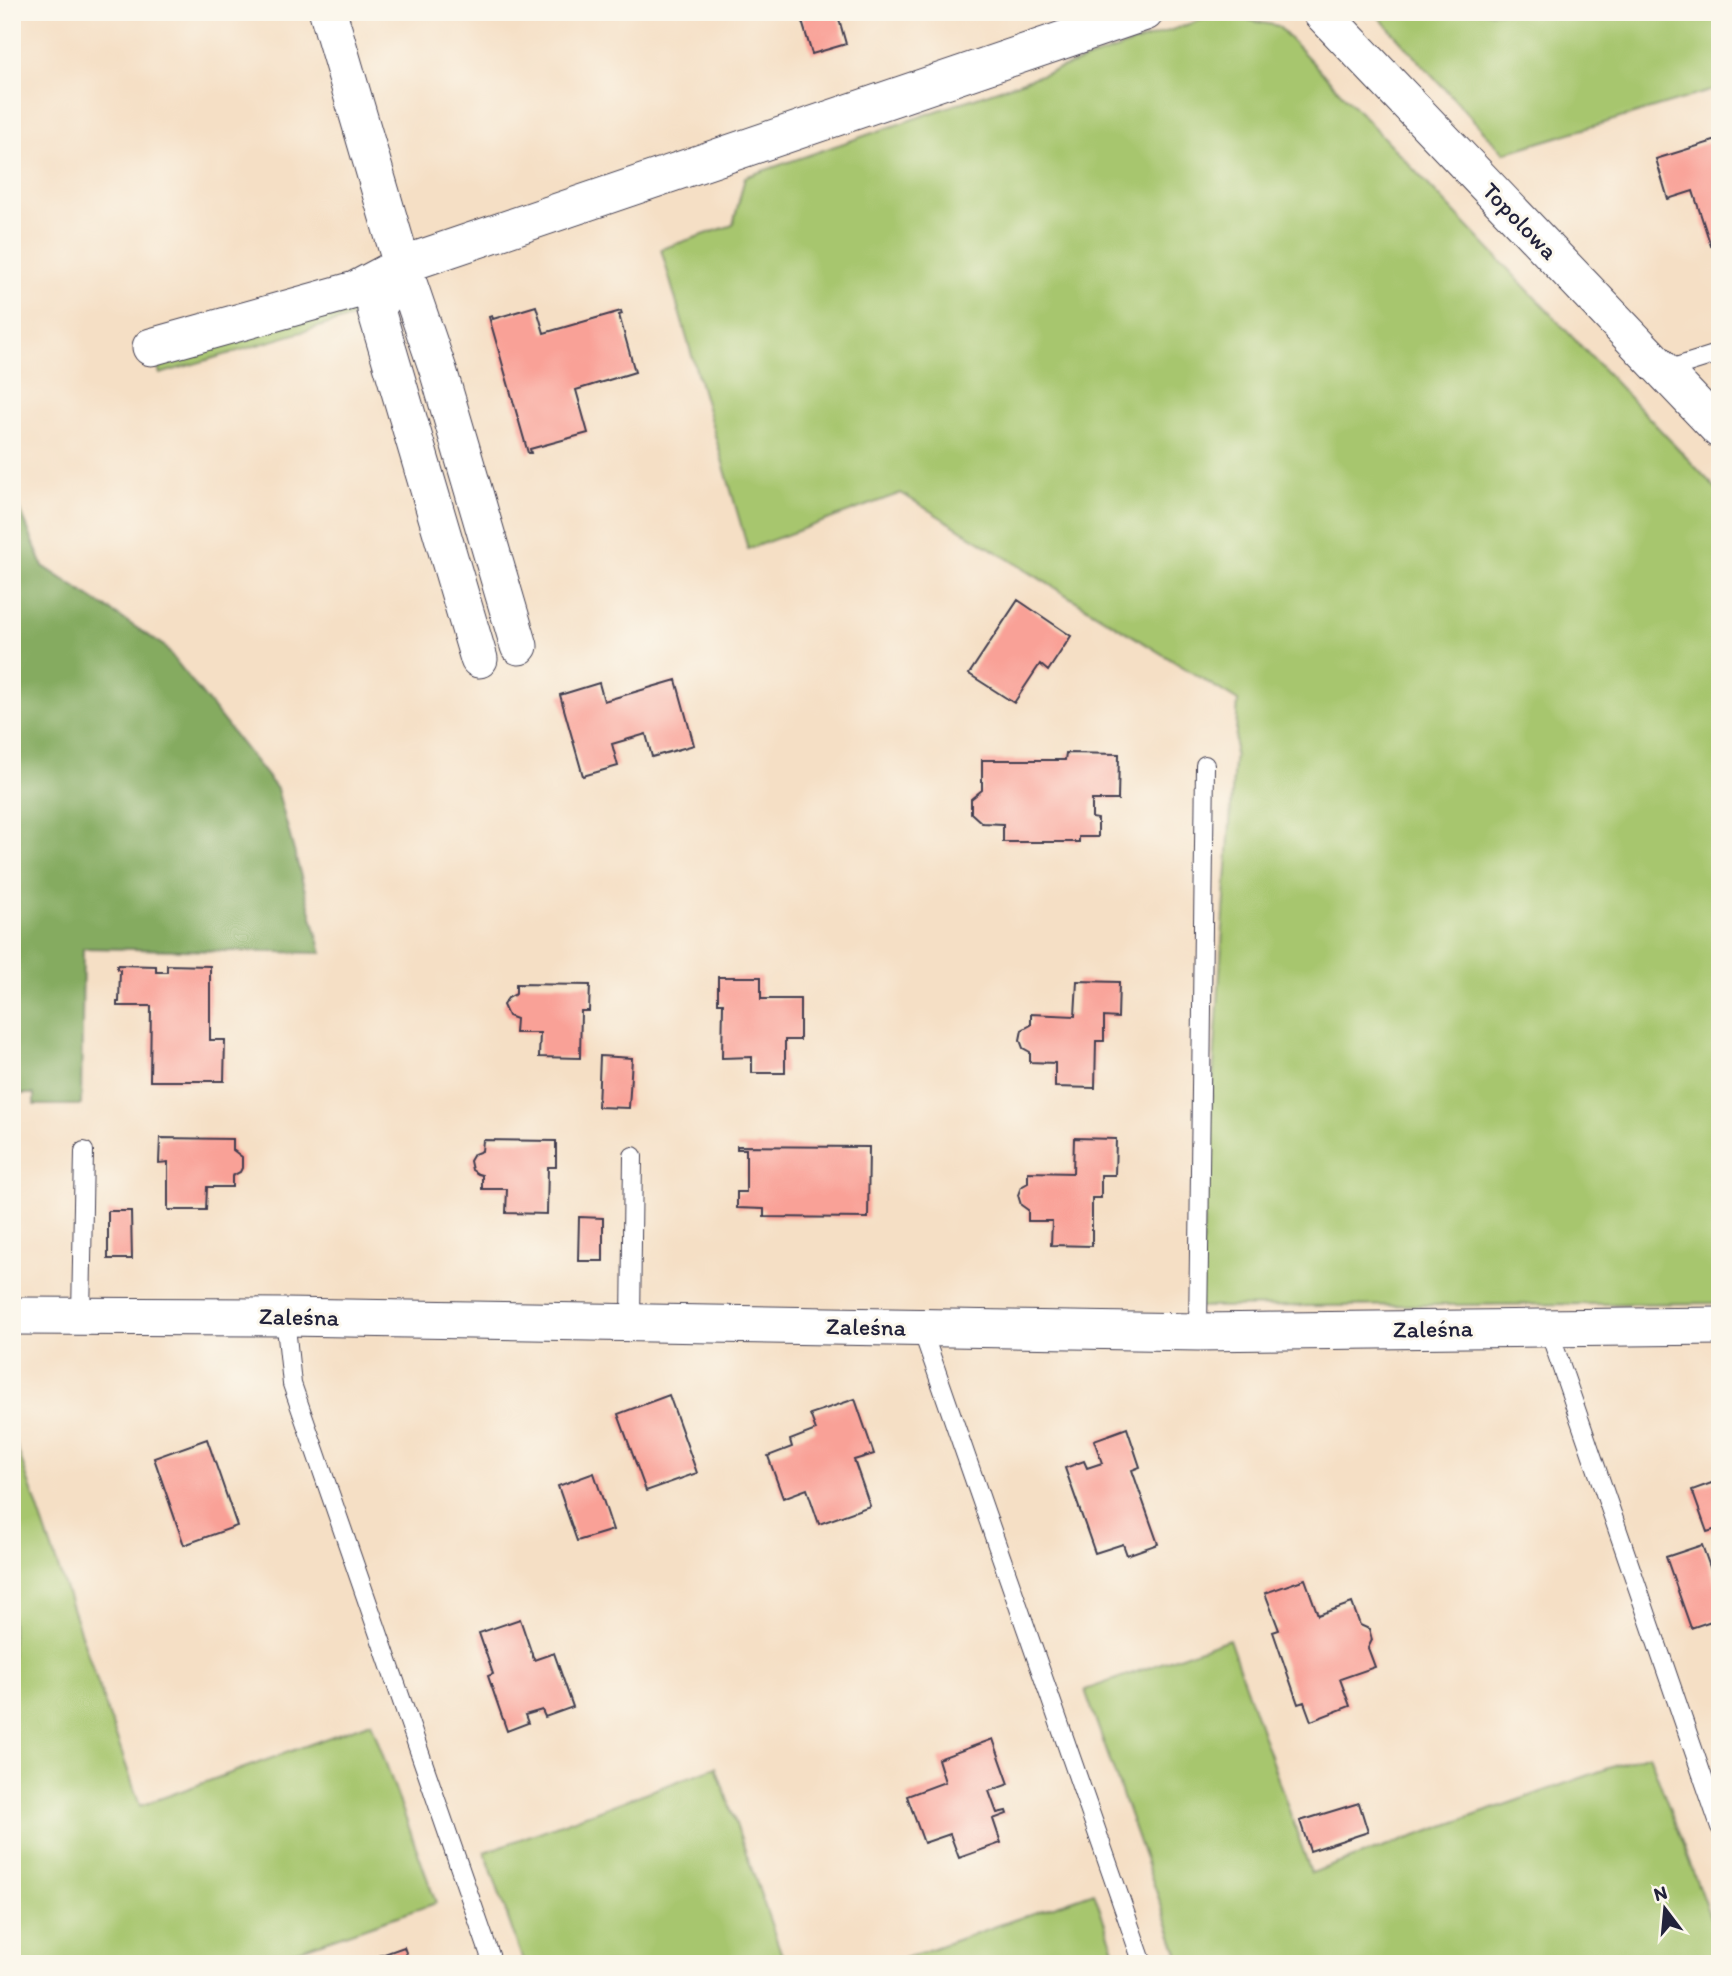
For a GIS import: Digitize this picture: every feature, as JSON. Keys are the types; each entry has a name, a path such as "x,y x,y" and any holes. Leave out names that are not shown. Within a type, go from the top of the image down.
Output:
{"street":[{"path":"328,12 402,265 438,370 519,646"},
{"path":"151,347 355,290 402,265 1145,12"},
{"name":"Topolowa","path":"1321,12 1720,430"},
{"path":"402,265 376,310 479,659"},
{"name":"Zaleśna","path":"12,1316 285,1317 1198,1332 1720,1326"}],"lane":[{"path":"1664,371 1720,353"},
{"path":"1198,1332 1205,765"},
{"path":"81,1316 84,1151"},
{"path":"631,1323 633,1156"},
{"path":"285,1317 292,1384 493,1964"},
{"path":"921,1327 1143,1964"},
{"path":"1548,1328 1720,1827"}],"green space":[{"path":"1374,12 1720,12 1720,88 1504,153"},
{"path":"1218,14 1278,26 1720,493 1720,1303 1198,1307 1238,701 901,493 748,549 661,249 733,225 745,177"},
{"path":"355,290 376,310 160,374 151,347"},
{"path":"12,489 43,566 164,646 277,789 322,953 83,948 81,1105 34,1105 34,1094 12,1094"},
{"path":"12,1433 140,1806 371,1722 436,1903 257,1964 12,1964"},
{"path":"1229,1639 1311,1873 1649,1754 1720,1944 1720,1964 1182,1964 1085,1690"},
{"path":"716,1767 785,1964 524,1964 485,1852"},
{"path":"1094,1892 1119,1964 888,1964"}],"building":[{"path":"818,12 837,12 846,44 812,54 801,18"},
{"path":"1720,139 1720,243 1711,246 1693,191 1668,199 1656,159"},
{"path":"536,306 544,333 621,311 622,314 619,315 635,372 576,390 588,433 530,449 531,453 528,453 489,317 492,316 493,319"},
{"path":"1018,600 1071,636 1048,671 1040,664 1014,703 969,674"},
{"path":"676,680 694,745 652,757 646,734 612,744 618,766 583,776 560,695 599,683 604,701"},
{"path":"1066,753 1119,754 1118,800 1092,800 1092,818 1098,819 1098,837 1079,837 1079,842 1003,842 1003,824 982,823 971,813 971,799 982,790 982,760 1065,760"},
{"path":"117,965 156,966 156,972 167,972 167,965 210,966 210,1040 225,1040 224,1081 150,1081 151,1006 117,1006 120,970"},
{"path":"718,977 761,977 761,999 800,999 800,1040 785,1040 785,1073 752,1073 752,1057 722,1058 723,1003 718,1003"},
{"path":"1077,981 1119,982 1118,1018 1104,1017 1104,1041 1096,1041 1095,1088 1055,1087 1055,1063 1030,1062 1030,1052 1023,1048 1020,1040 1022,1030 1031,1025 1031,1014 1075,1016"},
{"path":"516,984 590,985 589,1011 581,1011 580,1058 539,1057 540,1033 515,1033 516,1019 508,1016 503,1005 508,998 516,994"},
{"path":"600,1056 632,1058 629,1108 598,1107"},
{"path":"160,1138 233,1139 233,1150 242,1157 242,1168 232,1176 232,1187 207,1187 206,1210 168,1210 168,1162 159,1163"},
{"path":"1074,1138 1116,1139 1115,1175 1101,1175 1101,1198 1092,1198 1092,1246 1051,1245 1052,1221 1028,1221 1028,1210 1021,1205 1018,1195 1021,1187 1028,1183 1028,1172 1073,1173"},
{"path":"483,1140 556,1141 556,1167 548,1167 547,1214 506,1213 507,1189 482,1189 482,1175 472,1170 470,1161 474,1154 482,1151"},
{"path":"737,1146 869,1147 868,1218 764,1217 764,1209 737,1208 737,1192 746,1192 746,1149 737,1149"},
{"path":"108,1211 131,1211 132,1259 108,1259"},
{"path":"579,1217 603,1218 603,1261 578,1261"},
{"path":"669,1395 697,1473 646,1491 618,1414"},
{"path":"855,1399 874,1454 854,1460 870,1506 819,1524 807,1489 783,1498 768,1456 792,1447 790,1440 816,1430 810,1414"},
{"path":"1127,1428 1140,1467 1132,1470 1158,1544 1127,1555 1123,1544 1095,1553 1065,1468 1084,1461 1087,1468 1102,1463 1094,1440"},
{"path":"207,1439 237,1526 184,1545 154,1458"},
{"path":"594,1473 613,1530 577,1541 558,1486"},
{"path":"1720,1480 1720,1528 1707,1532 1692,1490"},
{"path":"1702,1545 1720,1595 1720,1618 1691,1628 1666,1557"},
{"path":"1305,1579 1318,1615 1352,1603 1360,1625 1369,1629 1372,1640 1368,1648 1375,1667 1340,1679 1350,1706 1311,1721 1304,1702 1298,1704 1273,1632 1279,1630 1265,1593"},
{"path":"520,1619 534,1660 554,1653 573,1707 545,1717 542,1710 525,1715 528,1723 507,1731 488,1676 493,1674 479,1633"},
{"path":"993,1739 1009,1784 989,1791 997,1813 1006,1811 1007,1814 993,1819 1001,1843 959,1858 950,1834 924,1843 907,1796 945,1782 938,1759"},
{"path":"1359,1803 1368,1832 1310,1851 1300,1821"},
{"path":"404,1947 410,1964 359,1964 359,1963"}]}
